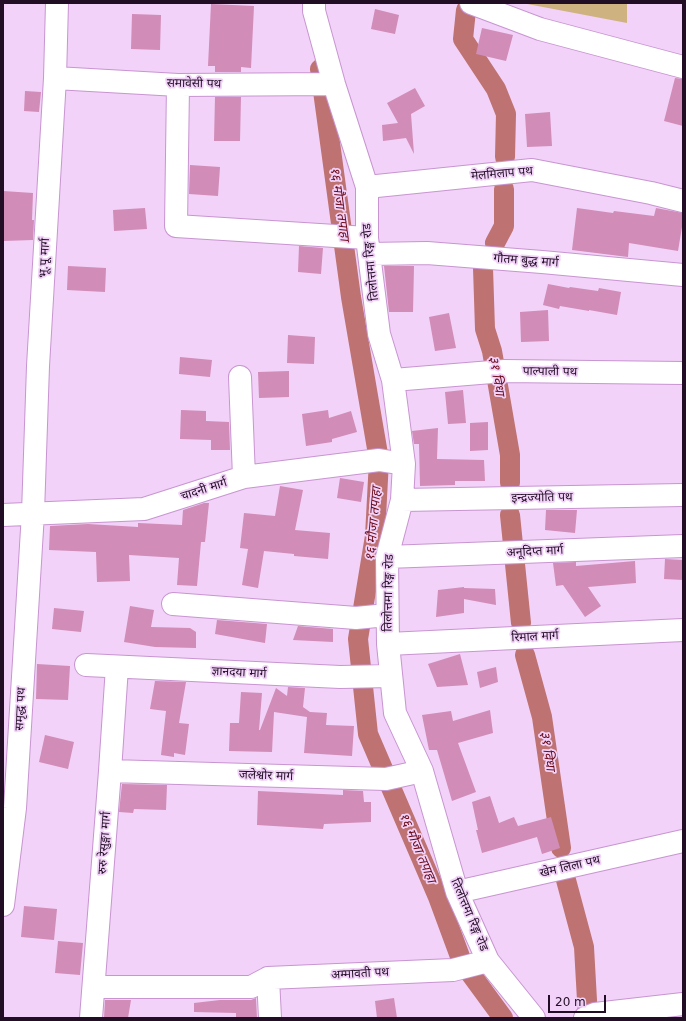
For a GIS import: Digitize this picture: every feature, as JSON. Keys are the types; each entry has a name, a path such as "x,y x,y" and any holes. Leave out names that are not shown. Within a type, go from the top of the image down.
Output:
{"street":[{"name":"भू.पू मार्ग","path":"33,513 38,366 56,78 57,3"},
{"name":"तिलोत्तमा रिङ्ग रोड","path":"314,3 314,11 334,84 367,187 368,246 379,334 394,380 404,464 402,500 388,557 388,644 395,713 421,771 457,892 488,961 534,1018"},
{"path":"471,3 540,30 683,68"},
{"name":"समावेसी पथ","path":"56,78 178,85 334,84"},
{"name":"गौतम बुद्ध मार्ग","path":"178,85 176,226 334,235 368,246 427,253 683,275"},
{"name":"मेलमिलाप पथ","path":"367,187 532,170 651,193 683,201"},
{"name":"पाल्पाली पथ","path":"394,380 494,372 683,373"},
{"path":"240,377 244,477"},
{"name":"चादनी मार्ग","path":"3,515 144,509 244,477 379,460 404,464"},
{"name":"इन्द्रज्योति पथ","path":"402,500 683,495"},
{"name":"समृद्ध पथ","path":"3,905 15,808 33,513"},
{"name":"अनूदिप्त मार्ग","path":"388,557 683,546"},
{"path":"173,604 356,618 387,615"},
{"name":"रिमाल मार्ग","path":"388,644 683,630"},
{"name":"ज्ञानदया मार्ग","path":"86,666 340,677 391,676"},
{"name":"रुरु रेसुङ्गा मार्ग","path":"91,1018 117,667"},
{"name":"जलेश्वोर मार्ग","path":"110,771 386,779 421,771"},
{"name":"खेम लिला पथ","path":"457,892 683,841"},
{"name":"अम्मावती पथ","path":"94,987 251,987 268,978 453,970 488,961"},
{"path":"268,978 270,1018"},
{"path":"590,1016 683,1004"}],"shaded area":[{"path":"522,3 627,3 627,23"}],"building":[{"path":"211,4 254,6 251,68 241,67 241,72 215,72 215,66 208,66"},
{"path":"375,9 399,15 395,34 371,29"},
{"path":"132,14 161,15 160,50 131,49"},
{"path":"482,28 513,35 506,61 476,54"},
{"path":"675,78 683,79 683,126 664,121"},
{"path":"415,88 425,106 411,114 414,154 406,138 383,141 382,125 398,123 387,103"},
{"path":"25,91 41,92 39,112 24,111"},
{"path":"215,97 241,97 240,141 214,141"},
{"path":"550,112 552,146 527,147 525,114"},
{"path":"190,165 220,167 218,196 189,194"},
{"path":"3,191 33,193 33,240 3,241"},
{"path":"145,208 147,229 114,231 113,210"},
{"path":"577,208 613,213 614,211 654,216 656,208 683,213 678,251 629,243 628,257 572,250"},
{"path":"299,246 323,248 321,274 298,272"},
{"path":"68,266 106,268 105,292 67,290"},
{"path":"384,266 414,266 413,312 389,312"},
{"path":"548,284 569,288 598,291 599,288 621,292 617,315 560,306 559,309 543,305"},
{"path":"548,310 549,341 521,342 520,312"},
{"path":"449,313 456,348 435,351 429,317"},
{"path":"288,335 315,337 314,364 287,363"},
{"path":"180,357 212,360 210,377 179,374"},
{"path":"289,371 289,397 259,398 258,372"},
{"path":"463,390 466,423 448,424 445,392"},
{"path":"181,410 206,411 206,421 229,422 230,450 211,450 211,440 180,439"},
{"path":"328,410 329,418 351,411 357,432 332,439 332,442 306,446 302,414"},
{"path":"488,422 488,450 470,451 470,423"},
{"path":"438,428 437,459 484,460 485,481 455,481 455,485 420,486 419,444 414,444 412,431"},
{"path":"340,478 364,482 361,502 337,498"},
{"path":"280,486 303,490 295,530 330,533 328,559 294,556 294,554 264,551 258,588 242,585 248,549 240,548 244,513 275,516"},
{"path":"204,503 209,503 205,542 201,542 197,586 177,585 179,558 129,555 130,581 97,582 96,552 49,550 50,526 88,524 138,527 138,523 182,525 183,510"},
{"path":"546,510 577,510 575,533 545,530"},
{"path":"665,559 683,560 683,580 664,579"},
{"path":"635,561 636,583 588,587 601,606 585,617 563,585 556,586 553,563 576,562 576,566"},
{"path":"464,587 495,589 496,605 464,599 464,613 436,617 438,590"},
{"path":"130,606 154,610 151,627 190,628 196,632 196,648 155,647 124,642"},
{"path":"54,608 84,611 81,632 52,629"},
{"path":"217,620 267,624 265,643 215,634"},
{"path":"298,626 333,629 333,642 293,640"},
{"path":"460,654 468,685 437,687 428,664"},
{"path":"37,664 70,666 68,700 36,699"},
{"path":"496,667 498,682 480,688 477,672"},
{"path":"155,681 186,682 179,723 189,724 185,755 174,753 174,757 161,755 166,711 150,709"},
{"path":"288,687 305,688 303,707 310,712 327,713 326,725 354,726 352,756 304,753 307,717 274,712 272,752 229,751 230,723 239,723 241,692 262,693 260,730 276,688 287,696"},
{"path":"490,710 493,733 458,743 476,792 452,801 437,750 429,750 422,715 451,711 453,721"},
{"path":"45,735 74,742 68,769 39,762"},
{"path":"122,784 167,785 166,810 134,809 133,813 119,812"},
{"path":"343,790 363,791 364,802 371,802 371,822 324,824 323,829 257,825 258,791 343,795"},
{"path":"490,796 499,823 514,817 518,826 551,817 560,848 542,854 537,837 482,853 476,830 478,830 472,802"},
{"path":"24,906 57,909 54,940 21,937"},
{"path":"58,941 83,943 80,975 55,973"},
{"path":"256,998 257,1018 236,1018 236,1013 194,1012 194,1003 220,1000 251,1000"},
{"path":"394,998 397,1018 377,1018 375,1001"},
{"path":"105,1000 131,1000 128,1018 104,1018"}],"waterway":[{"name":"३१ विधा","path":"466,10 463,39 496,89 506,114 505,157"},
{"name":"१६ मौजा तपाहा","path":"320,69 351,297 379,460 375,536 358,639 368,734 438,897 462,962 503,1018"},
{"name":"३१ विधा","path":"495,243 504,226 504,189"},
{"name":"३१ विधा","path":"483,268 485,329 492,351 510,455 510,483"},
{"name":"३१ विधा","path":"510,515 521,623"},
{"name":"३१ विधा","path":"525,655 542,717 561,848"},
{"name":"३१ विधा","path":"566,880 584,947 588,1018"}]}
